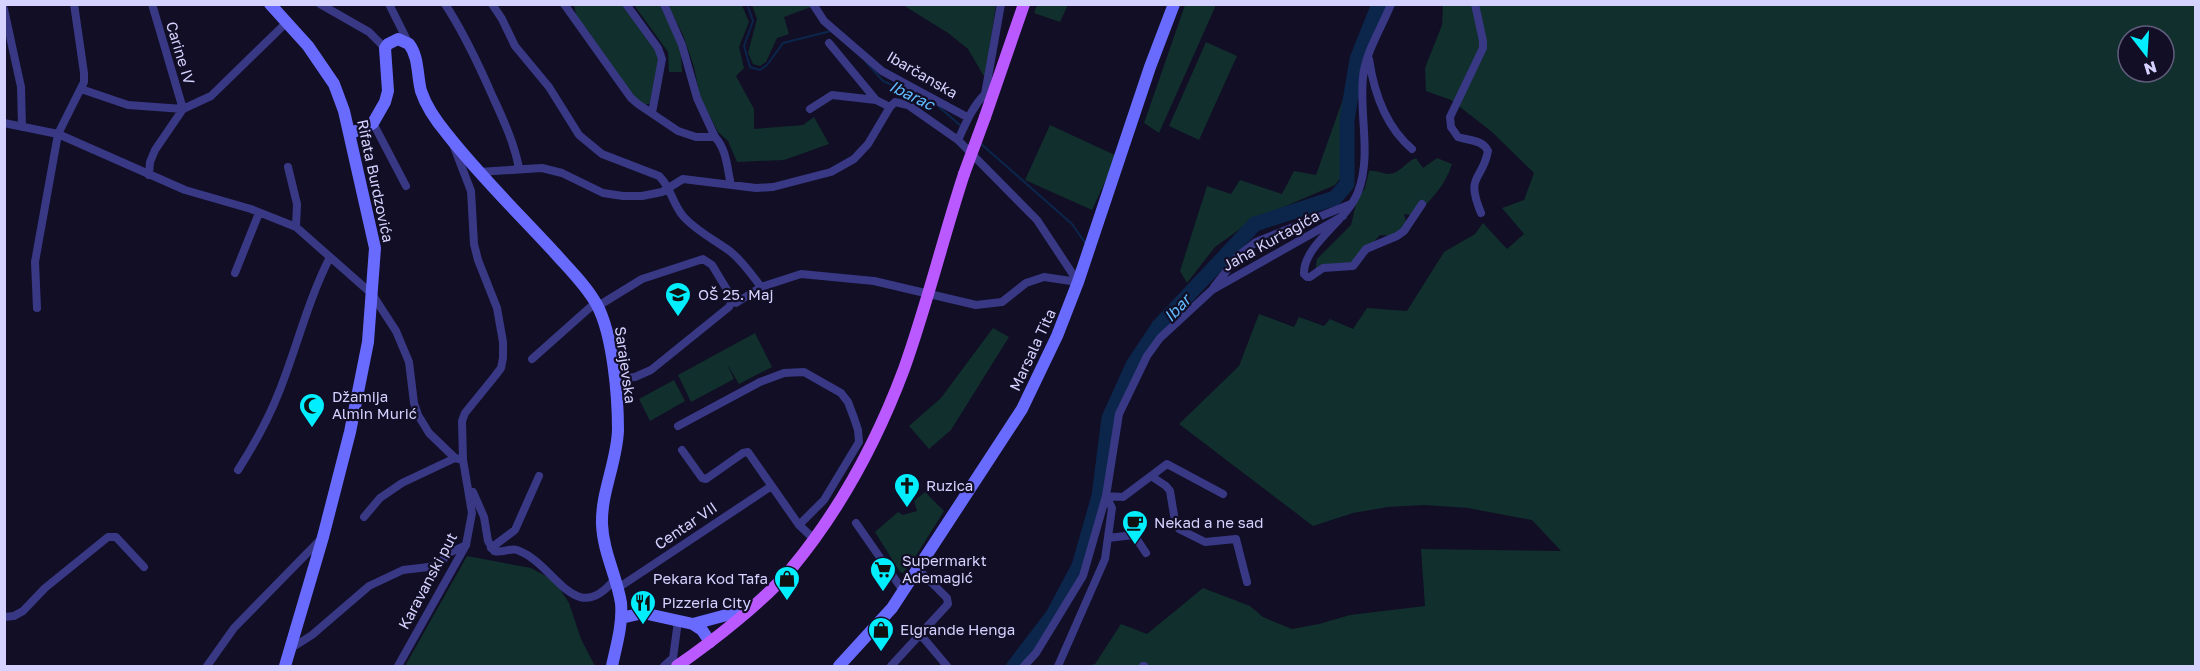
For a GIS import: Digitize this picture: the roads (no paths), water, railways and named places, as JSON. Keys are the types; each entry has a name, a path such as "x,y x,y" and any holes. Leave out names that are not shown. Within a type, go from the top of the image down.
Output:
{"main road":[{"path":"677,666 710,642 787,574 832,514 865,459 904,370 964,174 985,117 988,95 1024,4"},
{"path":"692,666 705,652 710,642"}],"street":[{"path":"37,308 35,262 58,134 81,89 84,73 74,4"},
{"name":"Carine IV","path":"152,4 183,109"},
{"name":"Rifata Burdzovića","path":"270,4 288,22 327,71 341,102 375,248 368,342 350,432 323,537 285,666"},
{"path":"320,4 369,32 385,48 388,91 373,123 349,133"},
{"path":"389,4 409,44"},
{"path":"445,4 460,28 482,73 509,133 519,168"},
{"path":"492,4 515,46 549,87 579,135 602,154 659,176 669,189 682,216 742,262 762,287"},
{"path":"564,4 631,98 678,131 696,136 715,137"},
{"path":"626,4 658,48 662,58 652,113"},
{"path":"664,4 682,45 697,98 715,137 724,150 731,185"},
{"name":"Ibarčanska","path":"813,4 824,21 882,71 966,121"},
{"path":"959,137 966,121 988,95 1001,4"},
{"name":"Marsala Tita","path":"839,666 904,592 1022,409 1057,336 1078,282 1150,67 1174,4"},
{"path":"1391,4 1364,69 1362,92 1365,147 1358,193 1343,216 1311,250 1304,271 1306,277 1310,277 1323,268 1353,266 1366,249 1404,231 1422,204"},
{"path":"1475,4 1483,48 1450,117 1451,127 1458,137 1479,141 1488,151 1473,186 1474,197 1481,213"},
{"path":"4,9 6,28 21,87 22,127"},
{"path":"81,89 128,105 183,109 211,96 288,22"},
{"path":"385,48 398,39 409,44"},
{"path":"829,43 876,100"},
{"name":"Sarajevska","path":"409,44 415,55 424,99 446,134 478,172 587,289 604,322 615,379 618,430 616,451 602,510 604,539 621,604 621,618 612,666"},
{"path":"1369,57 1380,106 1401,138 1412,149"},
{"path":"810,109 832,95 876,100 890,106"},
{"path":"478,172 542,168 562,173 603,193 623,196 642,196 662,192 683,179 756,188 773,187 831,172 854,159 868,144 890,106 895,102 908,105 959,137 1037,219 1078,282"},
{"path":"149,175 150,162 155,150 183,109"},
{"path":"4,123 58,134 185,190 296,227 372,294 396,332 409,362 412,395 418,415 429,433 459,459 402,483 380,498 364,516"},
{"path":"373,123 406,186"},
{"name":"Karavanski put","path":"398,666 466,545 472,513 467,481 459,459 462,421 465,413 501,368 503,342 497,308 474,244 471,191 461,163 446,134"},
{"path":"288,167 297,204 296,227"},
{"name":"Jaha Kurtagića","path":"1024,666 1040,646 1083,576 1106,496 1119,414 1147,356 1160,338 1212,290 1238,256 1256,242 1351,204"},
{"path":"235,273 259,213"},
{"name":"Jaha Kurtagića","path":"1212,290 1343,216"},
{"path":"238,471 265,425 276,400 316,285 330,257"},
{"path":"532,359 596,304 642,279 703,259 712,265 727,288 732,302"},
{"path":"732,302 736,303 746,298 762,287 801,274 874,281 976,305 993,304 1010,297 1026,283 1044,278 1078,282"},
{"path":"615,379 651,370 729,307 732,302"},
{"path":"678,426 751,387 784,373 804,372 841,393 848,402 854,418 859,442 824,500 799,525"},
{"path":"682,450 702,478 706,479 743,453 748,452 770,487 799,525 814,539"},
{"path":"1106,496 1118,498 1127,496 1167,464 1222,494"},
{"path":"467,481 484,517 491,548 515,530 538,476"},
{"path":"1151,476 1170,491 1175,521 1179,529 1205,542 1236,539 1247,582"},
{"name":"Centar VII","path":"491,548 500,553 512,549 519,551 545,568 568,592 580,598 590,599 599,596 770,487"},
{"name":"Jaha Kurtagića","path":"1058,666 1078,616 1101,572 1112,508 1106,496"},
{"path":"856,523 904,592"},
{"path":"1108,538 1134,535 1146,553"},
{"path":"4,617 14,616 23,611 45,588 108,537 116,537 144,567"},
{"path":"207,666 234,628 323,537"},
{"path":"289,650 312,635 369,586 404,570 437,566 450,553 466,545"},
{"path":"891,666 946,607 948,600 918,569"},
{"path":"693,624 749,609"},
{"path":"621,618 643,613 693,624 702,630 710,642"},
{"path":"664,666 674,658 678,621"},
{"path":"920,634 948,666"}],"waterway":[{"name":"Ibarac","path":"747,4 753,21 744,46 750,67 760,70 767,65 783,43 831,31"},
{"name":"Ibar","path":"1014,666 1053,615 1079,566 1099,496 1109,418 1133,365 1159,326 1255,224 1335,198 1347,184 1347,120 1357,59 1379,4"},
{"name":"Ibarac","path":"866,62 883,81 937,105 962,127"},
{"name":"Ibarac","path":"980,143 1072,224 1086,244"},
{"name":"Ibarac","path":"1153,322 1159,326"}],"place":[{"name":"OŠ 25. Maj","path":"678,318"},
{"name":"Džamija Almin Murić","path":"312,429"},
{"name":"Ruzica","path":"907,509"},
{"name":"Nekad a ne sad","path":"1135,546"},
{"name":"Supermarkt Ademagić","path":"883,593"},
{"name":"Pekara Kod Tafa","path":"787,602"},
{"name":"Pizzeria City","path":"643,626"},
{"name":"Elgrande Henga","path":"881,653"}]}
